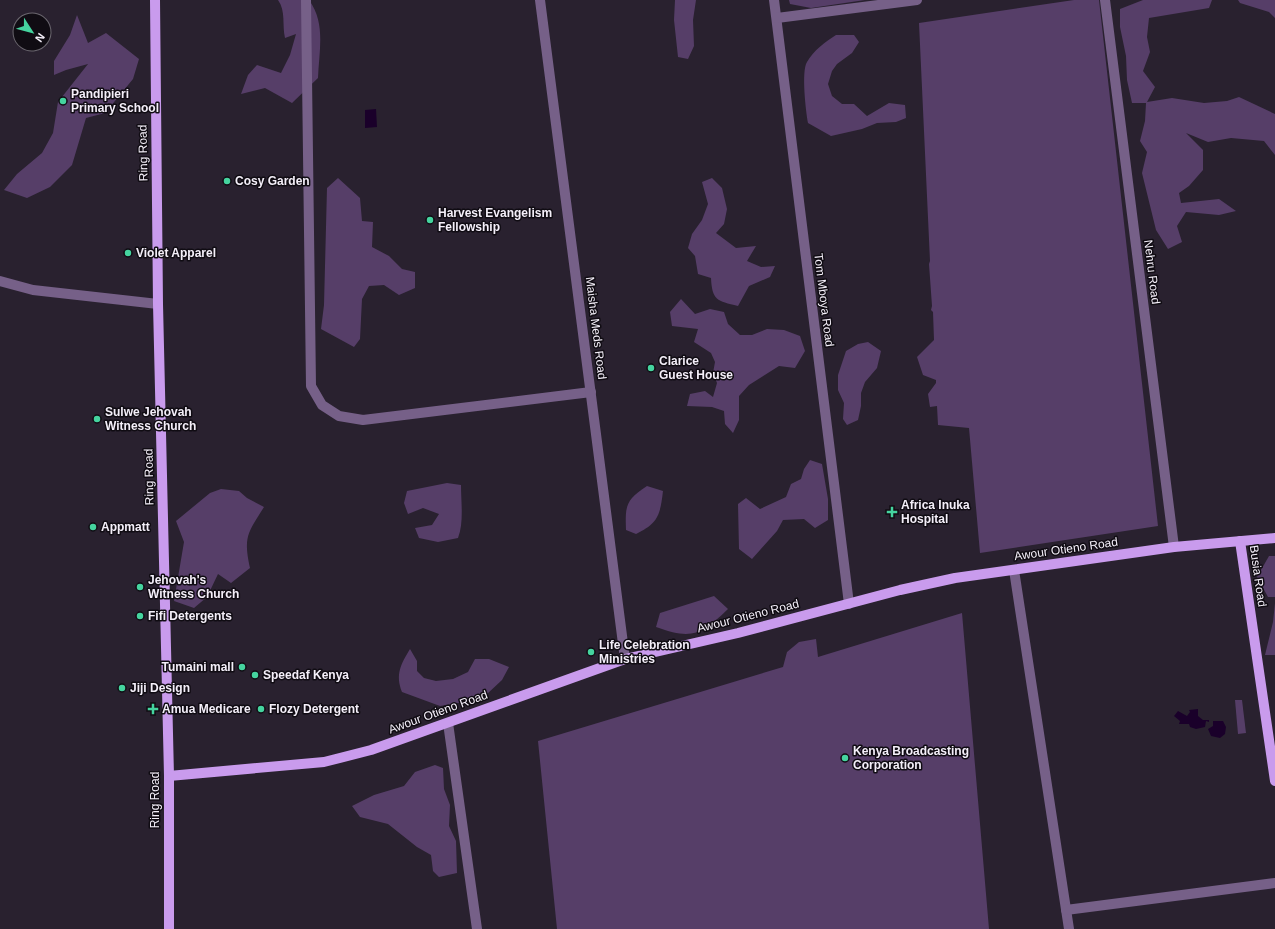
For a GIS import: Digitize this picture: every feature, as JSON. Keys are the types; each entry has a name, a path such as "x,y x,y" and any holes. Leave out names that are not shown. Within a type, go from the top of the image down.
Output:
{"main road":[{"name":"Ring Road","path":"155,0 158,304 168,776 169,929"},
{"name":"Awour Otieno Road","path":"168,776 324,762 371,750 625,659 738,633 955,578 1174,547 1275,538"},
{"name":"Busia Road","path":"1240,541 1275,781"}],"street":[{"path":"306,0 311,386 322,406 339,416 363,420 591,392"},
{"name":"Maisha Meds Road","path":"540,0 625,659"},
{"name":"Tom Mboya Road","path":"774,0 849,604"},
{"path":"777,18 917,0"},
{"name":"Nehru Road","path":"1105,0 1174,547"},
{"path":"0,281 33,290 158,304"},
{"path":"1014,570 1069,929"},
{"path":"448,723 477,929"},
{"path":"1066,910 1275,883"}],"shaded area":[{"path":"278,0 309,0 318,18 320,28 318,78 292,103 265,88 241,94 248,75 257,65 281,73 290,55 296,34 285,38 283,13"},
{"path":"675,0 696,0 693,20 694,46 688,59 678,57 674,20"},
{"path":"789,0 865,0 811,8 790,4"},
{"path":"1074,0 1099,0 1158,526 980,553 969,428 938,425 937,406 930,407 928,394 936,383 936,380 923,375 917,357 934,340 933,312 931,310 919,23"},
{"path":"1143,0 1212,0 1209,8 1149,18 1147,37 1150,52 1143,71 1155,87 1147,102 1172,98 1204,103 1227,101 1239,97 1275,114 1275,155 1264,141 1231,138 1208,142 1186,133 1203,150 1203,170 1189,186 1179,193 1181,203 1219,199 1236,211 1219,215 1186,212 1177,226 1182,242 1168,249 1156,230 1142,173 1147,152 1140,141 1145,121 1146,103 1132,103 1127,80 1126,56 1120,27 1120,9"},
{"path":"1238,0 1275,0 1275,18 1269,12 1240,3"},
{"path":"77,15 88,43 106,33 139,59 133,79 105,113 86,118 72,165 50,187 27,198 4,190 17,174 42,153 53,133 58,102 88,64 54,75 54,61 70,35"},
{"path":"836,35 854,35 859,42 852,53 837,64 832,71 828,84 832,96 842,104 854,104 867,116 889,103 905,105 906,118 896,122 877,123 862,129 831,136 808,123 804,92 805,67 816,50"},
{"path":"376,109 377,127 365,128 365,110"},
{"path":"338,178 360,198 362,221 373,222 372,247 389,256 402,269 415,272 415,288 399,295 384,285 369,286 362,299 360,339 354,347 321,329 324,305 327,188"},
{"path":"712,178 722,188 727,209 724,224 716,233 736,248 756,246 747,261 761,267 775,266 770,277 749,286 738,306 720,301 714,295 711,278 698,274 695,256 688,248 692,234 702,220 708,204 702,182"},
{"path":"681,299 695,314 710,309 724,312 728,324 740,335 752,335 767,329 784,330 800,336 805,351 795,368 779,366 749,385 739,396 739,420 733,433 725,424 724,411 712,407 687,406 690,394 705,391 713,397 717,383 713,373 715,362 711,353 694,342 698,329 672,326 670,312"},
{"path":"868,342 881,351 877,368 865,382 861,393 861,406 858,420 847,425 843,419 844,403 838,390 838,375 846,351 858,344"},
{"path":"810,460 822,464 828,499 828,520 815,528 804,519 783,520 777,531 752,559 739,549 738,504 746,498 760,509 786,497 791,484 801,479 804,469"},
{"path":"447,483 461,485 462,519 458,538 438,542 419,538 415,528 432,525 439,514 423,508 408,514 404,503 407,491"},
{"path":"647,486 663,491 661,507 657,518 649,526 636,534 626,530 628,504 635,495"},
{"path":"221,489 239,491 247,498 264,507 248,535 247,549 250,568 231,583 218,574 207,597 194,608 174,601 184,542 176,521 210,493"},
{"path":"1269,556 1275,556 1275,597 1268,597 1257,577"},
{"path":"714,596 728,609 703,630 687,634 668,631 656,627 660,613"},
{"path":"1275,603 1275,655 1265,655 1273,622"},
{"path":"962,613 989,929 557,929 538,741 783,667 787,652 799,642 816,639 818,657"},
{"path":"410,649 417,661 417,671 424,678 436,681 453,679 468,672 475,659 489,659 509,667 502,680 487,694 464,702 440,706 402,692 399,674"},
{"path":"1235,700 1242,700 1246,733 1238,734"},
{"path":"1198,709 1198,716 1203,720 1209,720 1209,722 1206,721 1205,727 1196,729 1190,727 1189,724 1179,724 1180,721 1174,716 1178,711 1187,716 1190,712 1189,710"},
{"path":"1213,721 1223,721 1226,727 1225,734 1220,738 1211,736 1208,729 1213,726"},
{"path":"435,765 443,768 444,789 450,805 449,826 456,841 457,873 439,877 433,871 431,855 417,847 388,824 360,817 352,806 374,795 404,786 415,772"}],"place":[{"name":"Pandipieri Primary School","path":"63,101"},
{"name":"Cosy Garden","path":"227,181"},
{"name":"Harvest Evangelism Fellowship","path":"430,220"},
{"name":"Violet Apparel","path":"128,253"},
{"name":"Clarice Guest House","path":"651,368"},
{"name":"Sulwe Jehovah Witness Church","path":"97,419"},
{"name":"Africa Inuka Hospital","path":"892,512"},
{"name":"Appmatt","path":"93,527"},
{"name":"Jehovah's Witness Church","path":"140,587"},
{"name":"Fifi Detergents","path":"140,616"},
{"name":"Life Celebration Ministries","path":"591,652"},
{"name":"Tumaini mall","path":"242,667"},
{"name":"Speedaf Kenya","path":"255,675"},
{"name":"Jiji Design","path":"122,688"},
{"name":"Amua Medicare","path":"153,709"},
{"name":"Flozy Detergent","path":"261,709"},
{"name":"Kenya Broadcasting Corporation","path":"845,758"}]}
